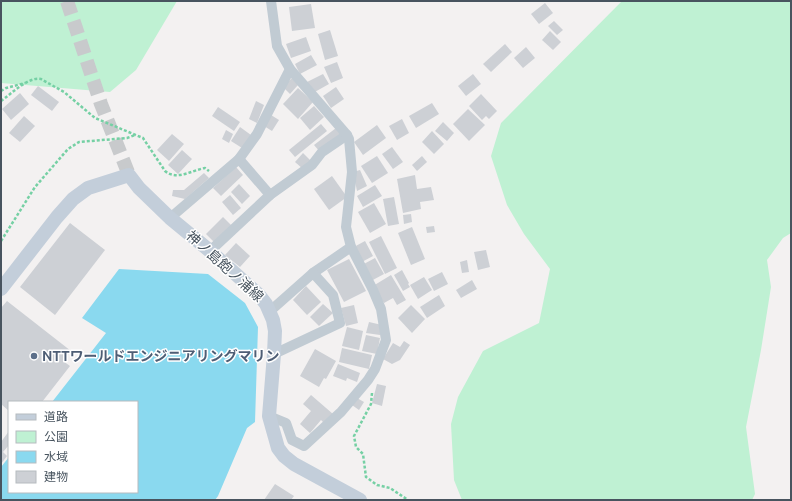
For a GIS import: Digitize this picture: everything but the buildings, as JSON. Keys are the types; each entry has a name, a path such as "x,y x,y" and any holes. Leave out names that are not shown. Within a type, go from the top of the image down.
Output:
{"main road":[{"name":"神ノ島飽ノ浦線","path":"1,289 57,217 73,199 88,188 129,175 139,188 170,218 210,251 259,295 266,304 273,320 275,331 269,416 278,448 284,456 294,464 360,500"}],"street":[{"path":"269,416 286,423 292,440 304,446 341,412 368,380 375,369 386,340 383,318 373,290 351,247 346,220 352,172 347,135 290,69 278,46 271,1"},
{"path":"170,218 239,159 257,134 290,69"},
{"path":"210,251 270,195 312,165 322,152 347,135"},
{"path":"239,159 270,195"},
{"path":"270,312 313,273 351,247"},
{"path":"274,354 340,323 333,295 313,273"}],"path":[{"path":"1,91 37,78 46,81 64,92 95,118 143,138 165,171 170,175 181,175 207,168 216,179"},
{"path":"1,101 26,83"},
{"path":"1,241 35,187 68,149 75,144 82,142 127,138 135,135"},
{"path":"372,390 371,404 354,436 356,447 363,454 366,477 378,485 390,488 408,500"}],"green space":[{"path":"1,1 177,1 136,70 110,92 1,83"},
{"path":"622,1 791,1 791,233 783,238 767,260 771,287 761,350 746,427 755,494 752,500 462,500 454,480 451,424 458,397 483,351 539,323 550,269 524,234 507,205 491,156 501,123"}],"water":[{"path":"119,269 208,274 245,303 258,327 255,422 247,428 215,500 1,500 1,467 8,458 8,493 138,493 138,401 53,401 106,333 82,318"}],"tunnel":[{"path":"67,1 101,104 129,175"}],"place":[{"name":"NTTワールドエンジニアリングマリン","path":"34,356"}]}
